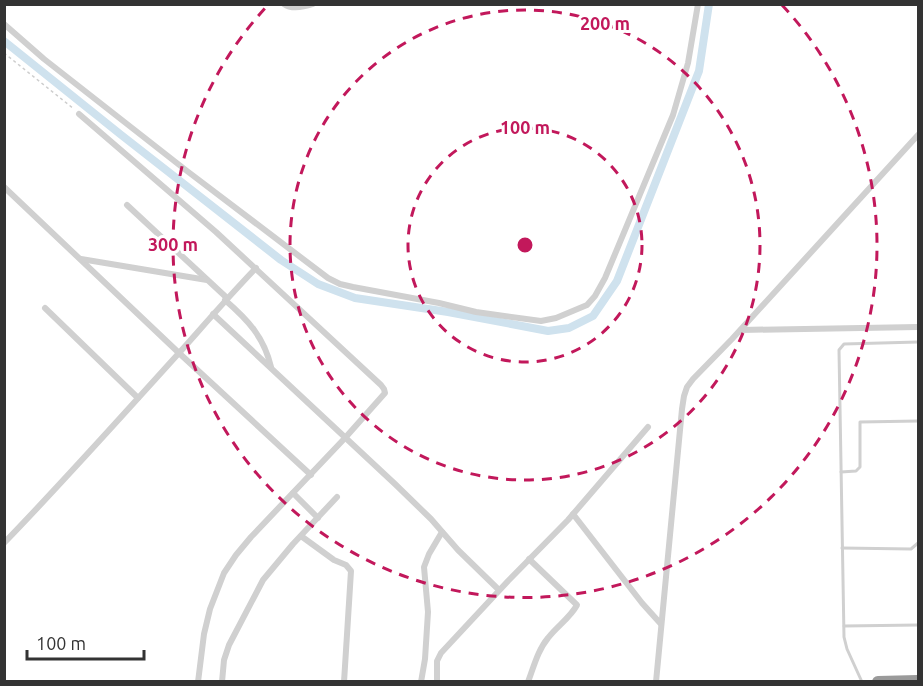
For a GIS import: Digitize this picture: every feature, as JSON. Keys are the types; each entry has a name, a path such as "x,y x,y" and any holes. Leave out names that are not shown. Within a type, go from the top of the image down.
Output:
{"highway":[{"path":"878,681 918,681"}],"street":[{"path":"284,4 295,8 313,4"},
{"path":"4,24 187,171 328,278 340,284 476,312 541,321 556,318 586,305 595,296 605,278 676,106 688,63 698,4"},
{"path":"79,114 256,268 384,389 385,393 251,537 224,573 210,609 204,634 198,681"},
{"path":"656,681 660,623 684,396 687,387 918,135"},
{"path":"4,187 8,194 81,259 311,475"},
{"path":"127,205 248,321 267,351 271,369"},
{"path":"81,259 207,280"},
{"path":"4,543 256,268"},
{"path":"45,308 138,398"},
{"path":"213,314 395,484 499,590"},
{"path":"741,330 918,327"},
{"path":"437,681 438,657 573,514 648,427"},
{"path":"293,493 318,518"},
{"path":"222,681 224,660 229,645 263,580 338,497"},
{"path":"573,514 660,623"},
{"path":"421,681 428,612 424,567 442,532"},
{"path":"301,536 334,560 346,564 351,571 344,681"},
{"path":"528,681 540,650 547,639 577,605 529,559"}],"lane":[{"path":"862,681 847,649 844,626 838,353 844,344 918,342"},
{"path":"841,472 856,471 860,467 860,422 918,421"},
{"path":"842,548 911,549 918,543"},
{"path":"844,626 918,625"}],"path":[{"path":"4,53 79,114"}],"waterway":[{"path":"4,41 281,260 318,284 355,298 448,312 548,331 569,328 593,316 617,281 699,71 709,4"}]}
